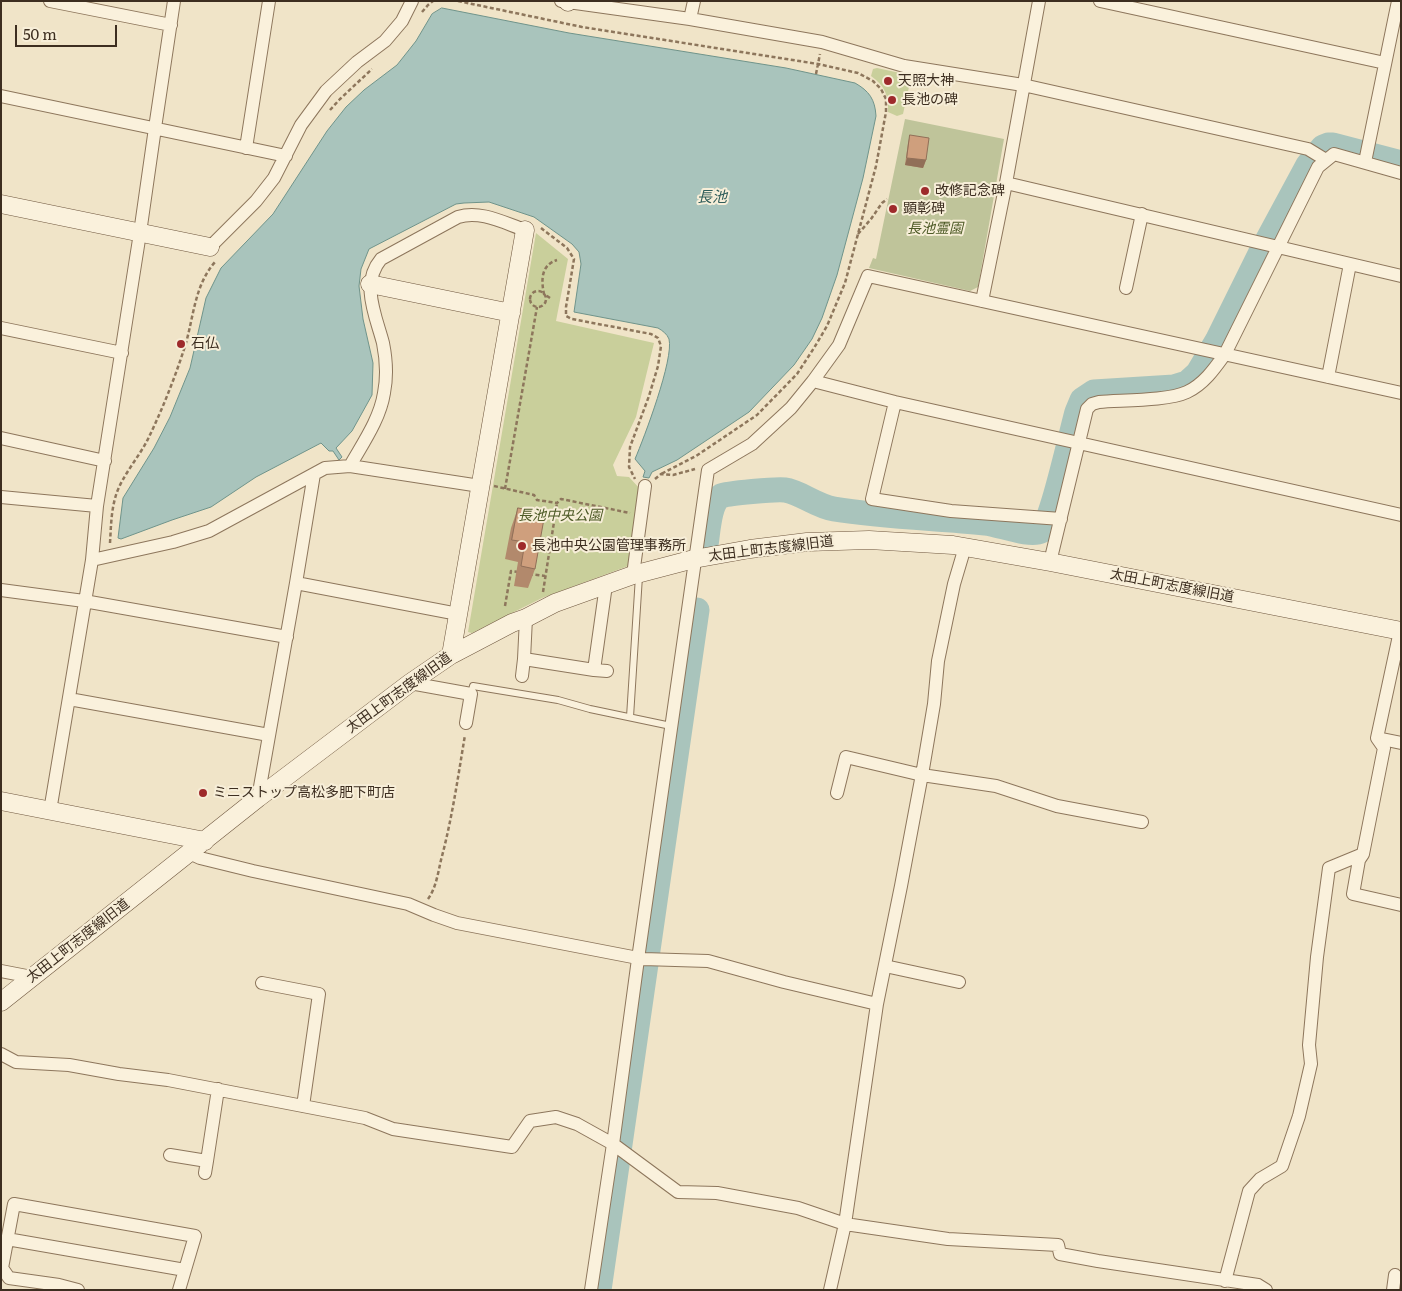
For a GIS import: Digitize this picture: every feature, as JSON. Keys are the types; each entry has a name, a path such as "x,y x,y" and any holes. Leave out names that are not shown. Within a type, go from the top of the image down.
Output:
{"street":[{"path":"50,1 171,25"},
{"path":"50,812 92,556 97,506 122,353 174,1"},
{"path":"246,148 269,1"},
{"path":"1,204 140,233 215,252 274,178 301,125 326,91 357,62 386,41 402,21 412,1"},
{"path":"690,20 694,1"},
{"path":"982,301 1040,1"},
{"path":"1100,1 1385,63"},
{"path":"1366,156 1398,1"},
{"path":"566,2 822,42 904,66 1024,85 1308,149 1324,159"},
{"path":"1,96 286,156"},
{"path":"1050,562 1053,519 1072,442 1087,409 1092,404 1099,402 1175,396 1188,392 1208,377 1215,352 1269,244 1324,159 1334,154 1366,156 1401,173"},
{"path":"1006,183 1401,276"},
{"path":"350,466 381,407 384,393 383,345 372,302 370,284 374,267 381,259 458,217 468,214 485,216 532,228 510,313 487,486 458,614 451,655"},
{"path":"1126,288 1142,214"},
{"path":"1328,377 1350,264"},
{"path":"591,1290 644,959 671,726 708,470 752,444 791,408 839,346 868,276 1401,393"},
{"path":"370,284 510,313"},
{"path":"1,328 122,353"},
{"path":"813,381 895,402 1401,515"},
{"path":"895,402 872,499 951,511 1053,519"},
{"path":"1,438 105,461"},
{"path":"92,556 173,542 209,531 325,468 350,466 487,486"},
{"path":"258,798 314,474"},
{"path":"636,574 645,486"},
{"path":"1,497 97,506"},
{"name":"太田上町志度線旧道","path":"1,1002 258,798 410,683 451,655 555,603 636,574 694,559 750,549 807,542 869,540 965,547 1400,631"},
{"path":"830,1290 846,1224 877,1004 922,774 934,704 940,652 954,584 965,547"},
{"path":"296,583 458,614"},
{"path":"594,670 606,585"},
{"path":"1,590 84,601 287,637"},
{"path":"522,676 526,618"},
{"path":"1400,631 1378,738 1384,748 1353,894 1401,905"},
{"path":"524,659 607,671"},
{"path":"410,683 471,694 466,724"},
{"path":"69,699 269,735"},
{"path":"1378,738 1401,743"},
{"path":"837,793 846,756 922,774 996,786 1057,806 1142,822"},
{"path":"1,801 205,841"},
{"path":"189,853 200,858 253,872 408,904 457,923 644,959 708,961 784,982 877,1004"},
{"path":"1225,1281 1249,1191 1260,1179 1282,1166 1299,1116 1311,1064 1309,1045 1317,957 1329,868 1362,854"},
{"path":"885,966 959,982"},
{"path":"1,971 32,977"},
{"path":"262,983 320,994 303,1106"},
{"path":"1,1054 16,1062 69,1065 218,1089 365,1118 393,1129 512,1147 530,1121 556,1116 577,1124 613,1144 678,1192 717,1193 798,1208 846,1224 948,1239 1058,1245 1060,1254 1258,1285 1266,1290"},
{"path":"170,1155 206,1167 218,1089"},
{"path":"78,1290 59,1285 7,1284 2,1268 14,1204 195,1236 179,1290"},
{"path":"7,1239 185,1270"},
{"path":"1393,1290 1396,1275"}],"lane":[{"path":"630,717 636,574"},
{"path":"471,694 473,686 558,700 590,709 671,726"}],"path":[{"path":"422,12 433,1"},
{"path":"458,1 582,26 818,64 858,74 874,81 886,99 886,112 876,166 844,283 827,326 797,374 757,416 696,456 661,474 645,486 637,481 632,474 628,459 630,447 658,366 661,346 658,338 651,334 572,319 566,316 574,259 567,248 532,228"},
{"path":"816,74 818,64"},
{"path":"329,111 349,89 373,68"},
{"path":"857,235 882,203 888,199"},
{"path":"92,556 110,547 111,515 117,492 148,439 183,350 199,289 215,252"},
{"path":"530,308 536,308 545,303 542,276 546,267 551,262 557,260"},
{"path":"505,489 536,308 531,302 531,296 538,292 550,298"},
{"path":"661,474 673,476 695,469 708,470"},
{"path":"487,486 534,495 537,500 556,504"},
{"path":"542,598 556,504 561,499 641,515"},
{"path":"504,606 511,570 520,572"},
{"path":"528,573 545,576"},
{"path":"421,910 433,892 444,850 466,724"}],"green space":[{"path":"877,68 900,73 909,87 903,114 897,116 888,112 888,101 885,92 880,84 871,76 873,69"},
{"name":"長池霊園","path":"905,119 1004,139 978,287 970,291 869,268 873,258 876,259"},
{"name":"長池中央公園","path":"536,233 568,259 556,321 654,343 636,417 613,465 617,476 629,477 641,490 631,565 542,598 472,633 468,632"}],"water":[{"name":"長池","path":"442,8 569,33 786,68 855,83 864,89 873,100 876,116 863,178 837,275 822,318 812,339 794,365 749,412 677,460 652,472 649,478 643,477 645,471 635,459 663,380 669,349 669,339 667,336 658,328 574,312 581,264 579,252 572,244 534,217 489,202 456,204 369,249 361,269 359,286 363,319 373,363 372,395 352,431 336,448 342,457 339,460 333,451 329,451 321,443 256,477 211,507 121,539 118,538 123,498 154,448 170,417 190,368 206,298 221,268 273,214 327,131 346,107 364,90 397,65 416,41 432,14"}],"building":[{"path":"910,135 929,138 926,160 907,158"},
{"path":"518,508 545,513 535,569 521,566 525,542 512,540"}],"waterway":[{"path":"706,545 712,511 721,496 772,490 791,491 821,505 853,512 985,523 1022,531 1041,531 1050,512 1077,412 1082,400 1094,392 1174,387 1187,383 1198,373 1217,341 1260,254 1308,165 1323,147 1333,145 1401,163"},
{"path":"599,1290 697,610"}],"place":[{"name":"天照大神","path":"888,81"},
{"name":"長池の碑","path":"892,100"},
{"name":"改修記念碑","path":"925,191"},
{"name":"顕彰碑","path":"893,209"},
{"name":"石仏","path":"181,344"},
{"name":"長池中央公園管理事務所","path":"522,546"},
{"name":"ミニストップ高松多肥下町店","path":"203,793"}]}
